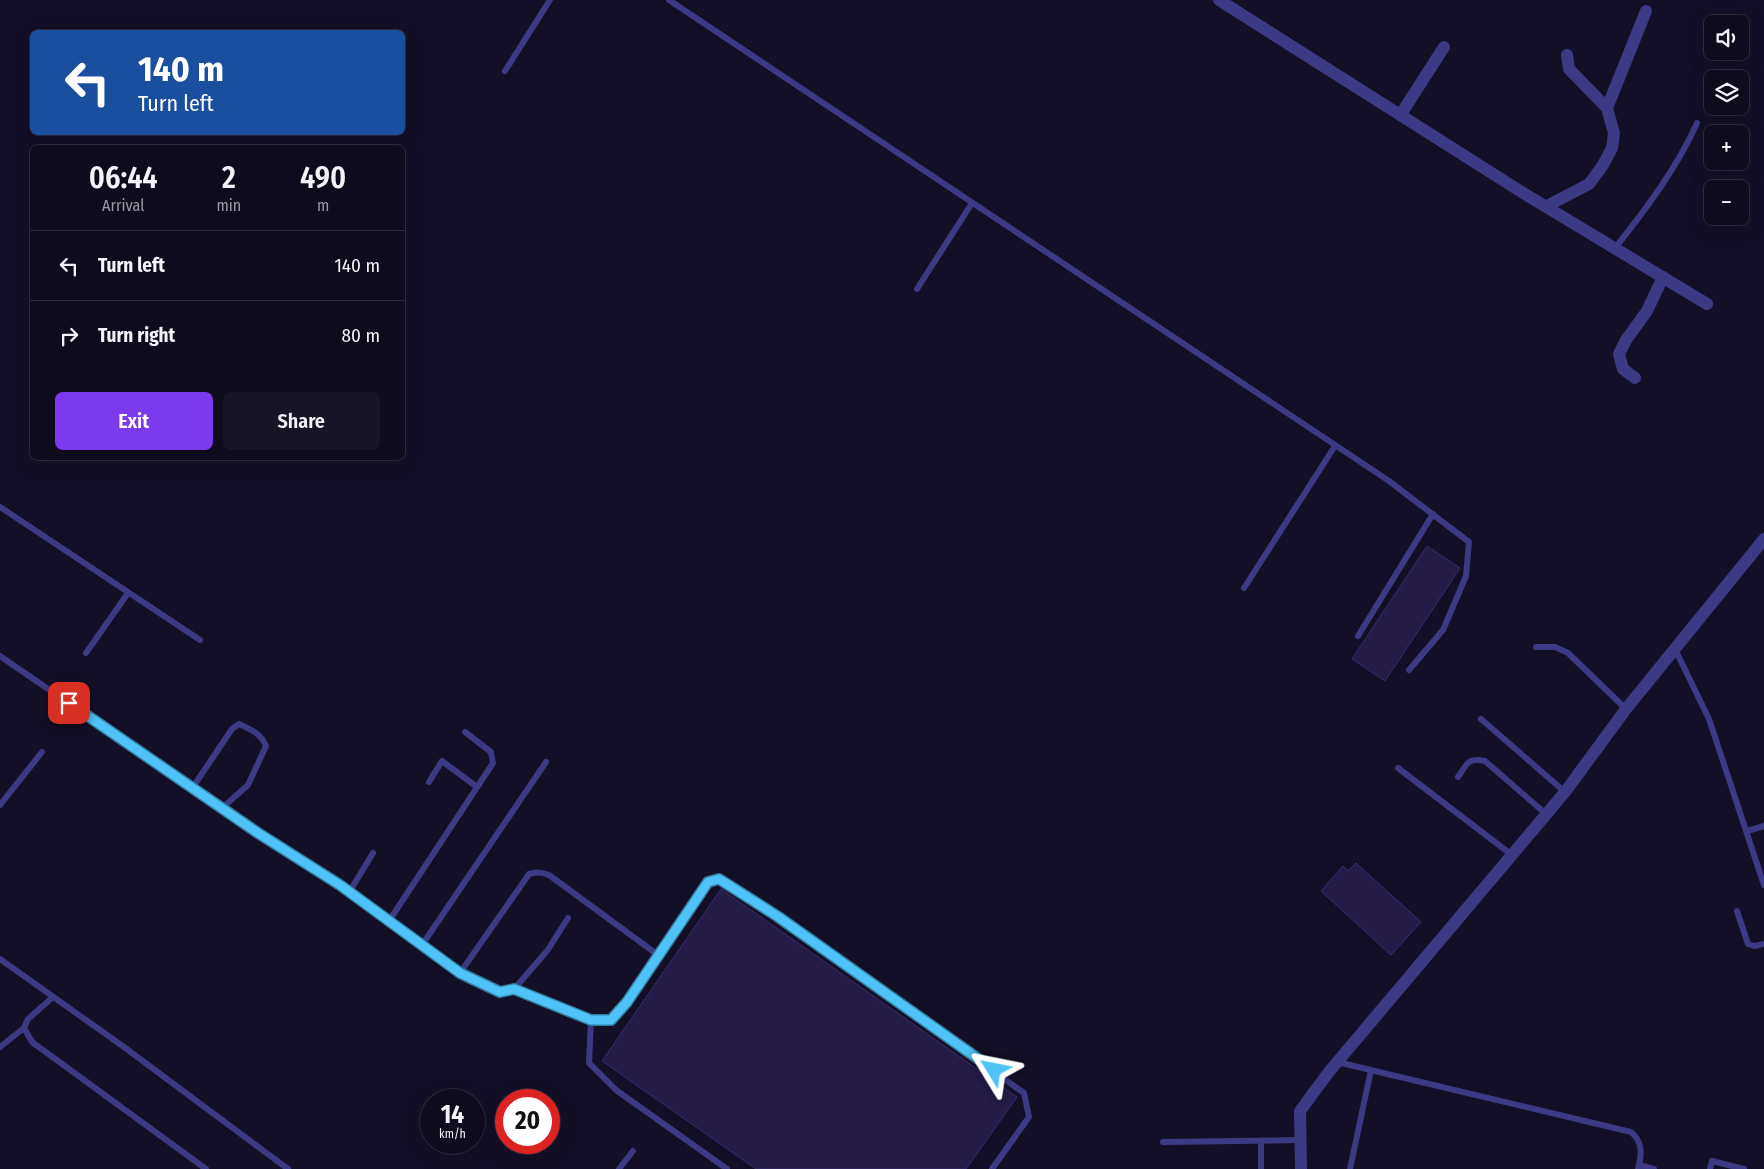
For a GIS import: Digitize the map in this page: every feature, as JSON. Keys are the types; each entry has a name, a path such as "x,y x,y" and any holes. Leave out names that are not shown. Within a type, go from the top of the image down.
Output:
{"street":[{"path":"1218,0 1614,248 1707,304"},
{"path":"1607,108 1646,11"},
{"path":"1401,114 1444,47"},
{"path":"1547,206 1589,184 1612,148 1614,133 1607,108 1570,69 1567,56"},
{"path":"1636,378 1623,369 1619,354 1626,340 1647,311 1663,277"},
{"path":"1301,1169 1300,1111 1337,1062 1565,792 1626,709 1764,539"}],"lane":[{"path":"506,72 550,0"},
{"path":"670,0 1389,481 1469,542 1466,576 1443,630 1409,670"},
{"path":"1614,248 1642,214 1687,146 1697,123"},
{"path":"917,289 972,203"},
{"path":"1244,588 1335,446"},
{"path":"0,507 200,640"},
{"path":"1358,636 1433,514"},
{"path":"86,653 128,593"},
{"path":"1536,647 1555,647 1568,653 1626,709"},
{"path":"1675,649 1709,719 1764,885"},
{"path":"0,656 222,808 350,892 460,973 500,992 514,989 591,1020 611,1020 627,1002 708,882 719,879 769,911 1024,1093 1029,1117 992,1169"},
{"path":"1481,719 1565,792"},
{"path":"193,787 232,729 239,724 255,732 266,746 248,785 222,808"},
{"path":"389,921 493,763 491,752 465,732"},
{"path":"0,806 42,752"},
{"path":"1458,777 1469,761 1476,759 1485,761 1546,814"},
{"path":"429,782 442,761 477,787"},
{"path":"422,945 546,762"},
{"path":"1398,768 1512,855"},
{"path":"1747,831 1764,826"},
{"path":"350,892 373,853"},
{"path":"460,973 529,874 535,872 549,875 658,955"},
{"path":"1737,911 1748,944 1754,946 1764,944"},
{"path":"514,989 547,951 568,918"},
{"path":"0,959 288,1169"},
{"path":"0,1047 24,1028 28,1018 53,997"},
{"path":"591,1020 589,1063 616,1090 726,1169"},
{"path":"24,1028 32,1042 206,1169"},
{"path":"1337,1062 1631,1132 1638,1138 1641,1144 1639,1167 1654,1169"},
{"path":"1350,1169 1371,1070"},
{"path":"1163,1142 1301,1140"},
{"path":"1261,1141 1261,1169"},
{"path":"619,1169 633,1151"},
{"path":"1710,1169 1712,1161 1744,1169"}],"building":[{"path":"1427,546 1460,568 1385,681 1352,659"},
{"path":"1356,863 1421,922 1391,955 1321,891 1343,866 1348,871"},
{"path":"721,889 1017,1097 966,1169 756,1169 602,1061"}],"route":[{"path":"69,703 258,833 340,885 460,973 500,992 514,989 591,1020 611,1020 627,1002 708,882 719,879 777,916 994,1070"}]}
